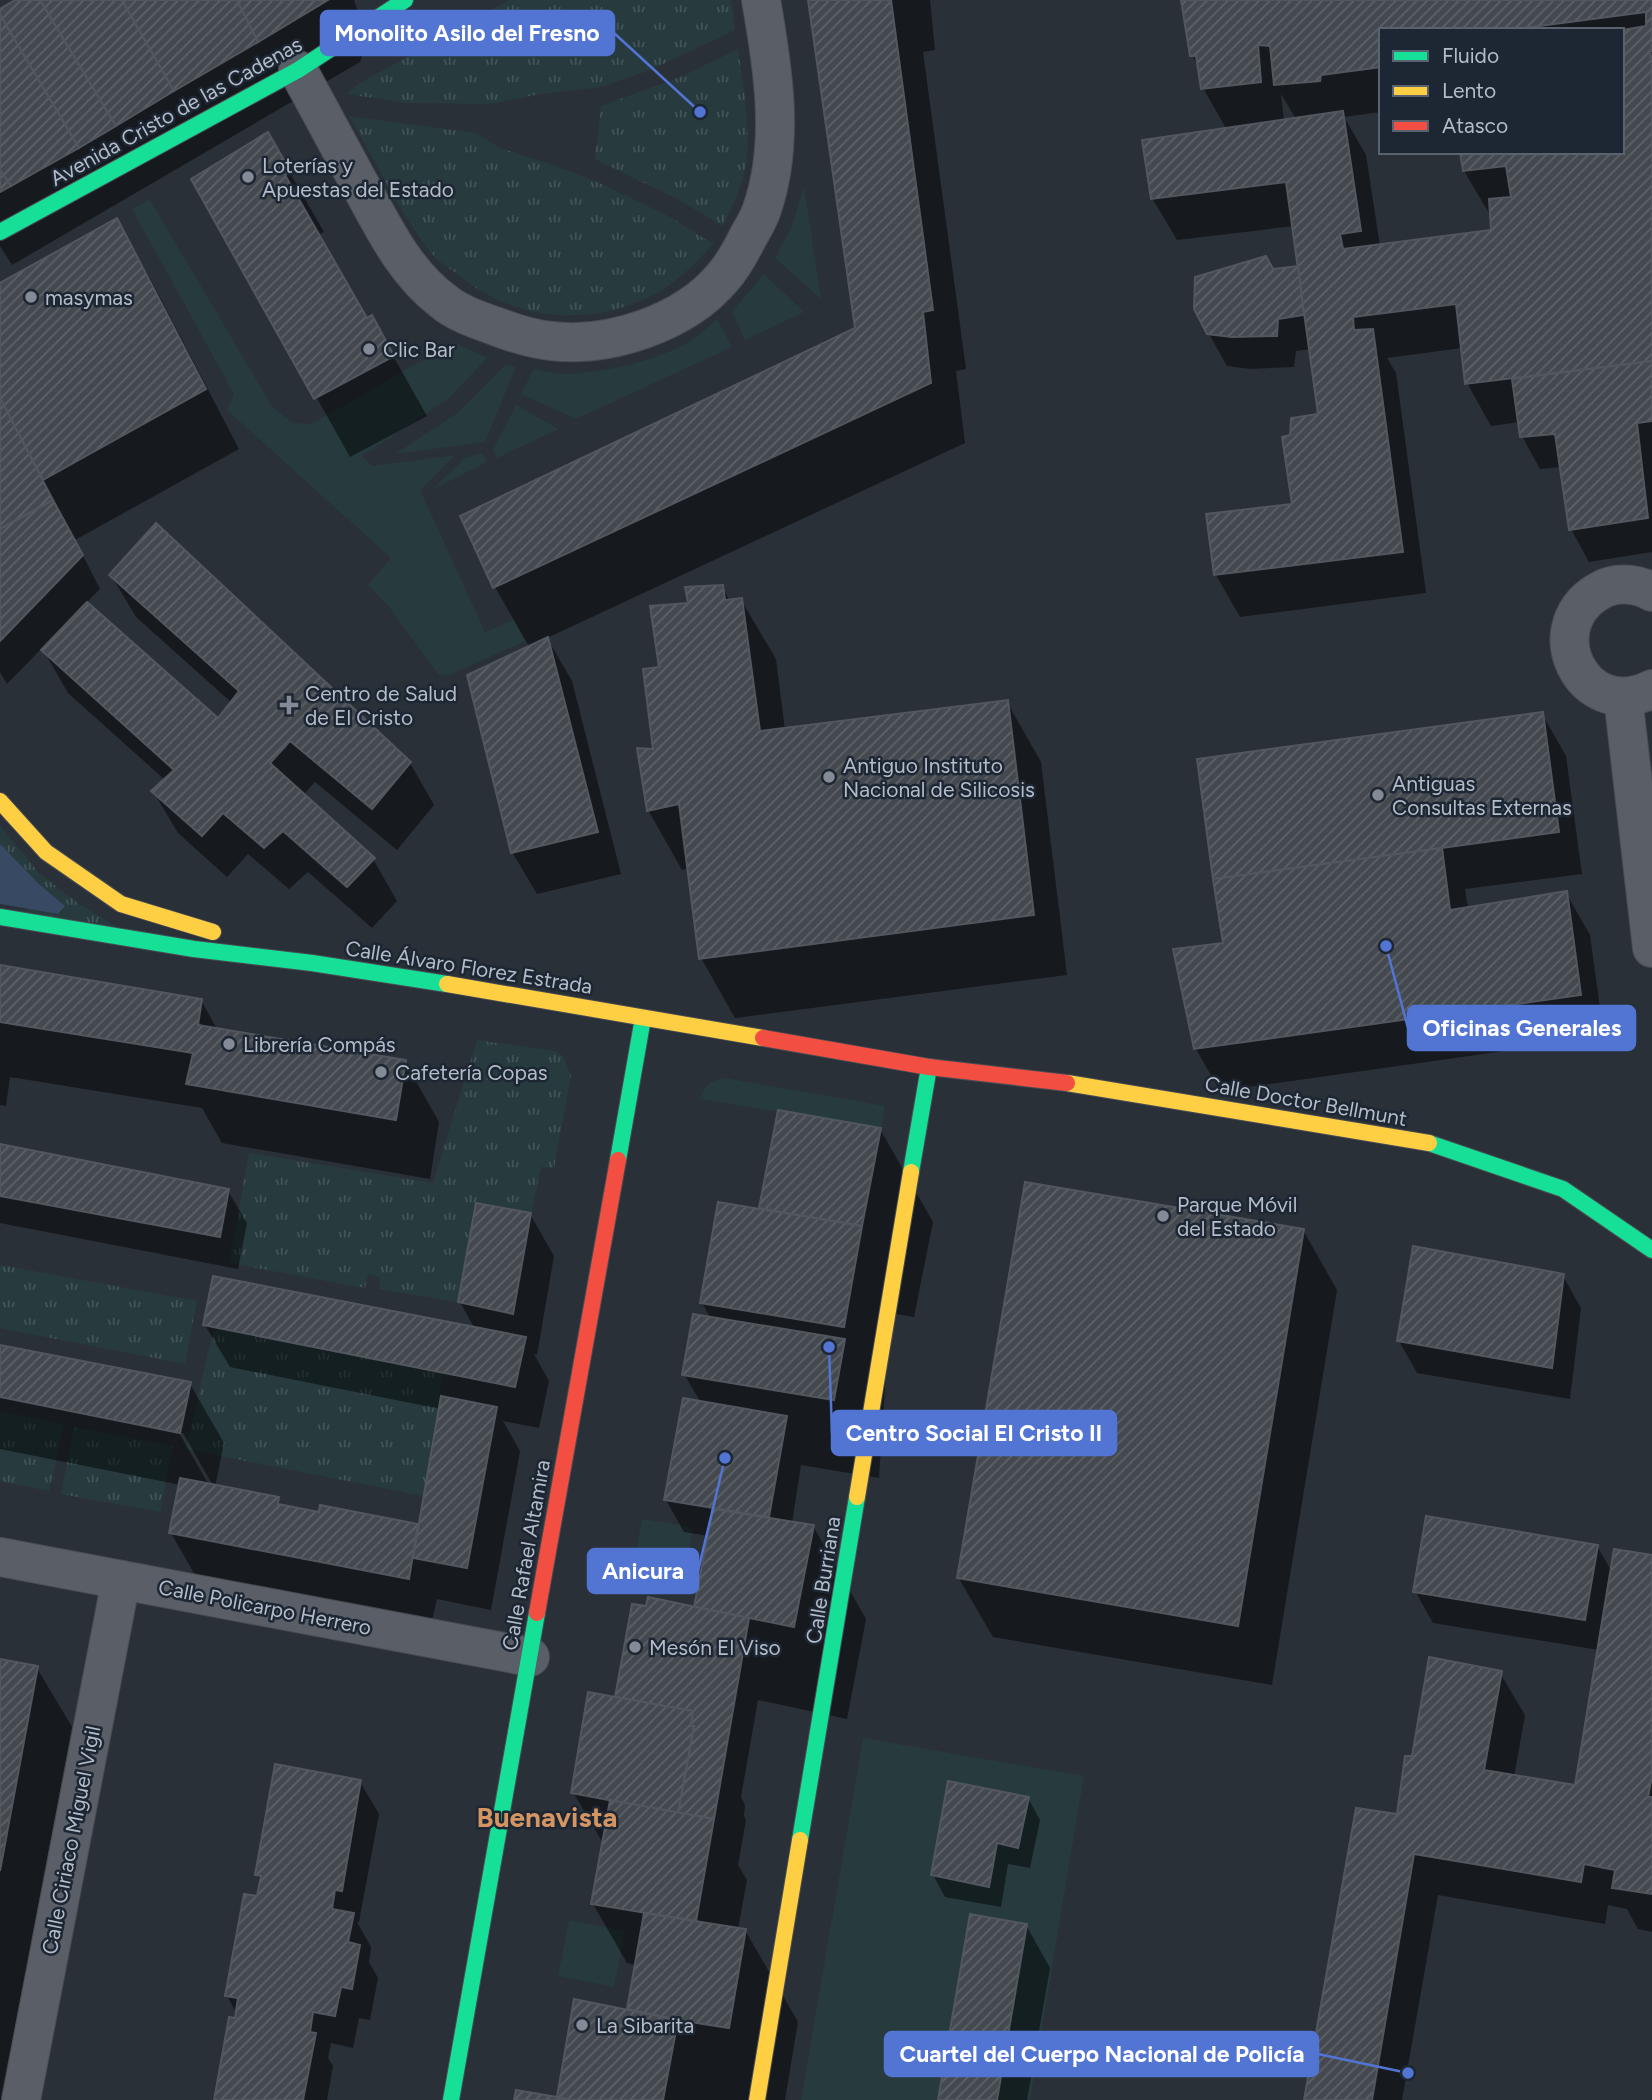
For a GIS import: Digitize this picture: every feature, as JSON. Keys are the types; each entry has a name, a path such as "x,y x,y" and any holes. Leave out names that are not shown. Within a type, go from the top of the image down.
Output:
{"street":[{"name":"Avenida Cristo de las Cadenas","path":"0,232 298,70 405,0"},
{"path":"298,70 393,246 416,277 444,302 479,321 519,335 552,341 588,341 627,335 648,328 695,303 723,278 741,251 762,210 775,161 775,111 761,0"},
{"path":"1652,592 1629,585 1610,586 1592,594 1579,608 1570,625 1569,644 1572,661 1580,675 1592,686 1606,694 1638,693 1652,947"},
{"path":"0,801 46,852 121,904 312,963"},
{"name":"Calle Álvaro Florez Estrada","path":"0,917 194,949 312,963 595,1008 929,1068"},
{"name":"Calle Rafael Altamira","path":"451,2100 643,1018"},
{"name":"Calle Doctor Bellmunt","path":"929,1068 1088,1085 1431,1143 1563,1189 1652,1250"},
{"name":"Calle Burriana","path":"758,2100 929,1068"},
{"name":"Calle Policarpo Herrero","path":"0,1557 530,1657"},
{"name":"Calle Ciriaco Miguel Vigil","path":"21,2100 121,1580"}],"green space":[{"path":"509,0 731,0 735,30 650,70 601,87 540,94 491,104 407,103 347,94 357,85"},
{"path":"738,49 746,106 746,164 737,195 723,226 679,200 595,159 601,106 683,76"},
{"path":"349,116 475,133 500,148 602,184 668,216 713,244 673,283 632,304 606,312 554,315 503,302 480,290 432,254 398,204"},
{"path":"804,186 821,299 775,258 792,226"},
{"path":"150,200 273,408 293,423 312,424 453,342 487,358 448,399 362,456 372,466 455,455 420,490 485,632 514,620 525,641 447,676 438,674 386,603 368,585 391,558 227,410 234,394 132,209"},
{"path":"764,274 804,312 745,340 732,312"},
{"path":"717,319 732,347 576,419 521,394 534,369 566,374 631,364 679,347 695,338"},
{"path":"505,365 516,367 485,442 395,454 459,412"},
{"path":"516,405 559,429 497,458 493,450"},
{"path":"482,453 487,462 432,490 465,458"},
{"path":"0,826 39,873 78,903 117,927 0,912 65,906 0,844"},
{"path":"477,1040 555,1051 563,1056 571,1076 554,1168 541,1167 531,1213 476,1203 458,1302 379,1289 380,1277 368,1274 365,1288 229,1263 249,1153 433,1183"},
{"path":"725,1078 885,1106 881,1128 700,1099 709,1084"},
{"path":"0,1265 197,1301 185,1364 0,1328"},
{"path":"214,1327 444,1373 423,1496 186,1449"},
{"path":"0,1411 64,1424 49,1491 0,1481"},
{"path":"74,1427 173,1446 160,1512 61,1494"},
{"path":"642,1519 693,1527 683,1582 632,1573"},
{"path":"863,1738 1084,1776 1030,2100 801,2100"},
{"path":"569,1920 625,1931 614,1987 558,1976"}],"water":[{"path":"0,844 65,906 58,914 0,904"}],"building":[{"path":"15,0 40,0 116,126 79,148 0,15 0,9"},
{"path":"40,0 122,0 174,91 116,126"},
{"path":"122,0 237,0 258,42 174,91"},
{"path":"237,0 328,0 258,42"},
{"path":"808,0 891,0 933,310 923,312 931,383 493,588 460,516 855,328"},
{"path":"1181,0 1652,0 1652,361 1465,384 1456,304 1353,317 1354,330 1373,329 1403,552 1214,575 1206,514 1292,504 1282,437 1290,435 1291,418 1318,414 1286,182 1151,199 1142,140 1343,111 1361,231 1340,234 1343,249 1491,230 1489,199 1511,197 1506,166 1463,171 1460,154 1624,154 1624,30 1646,26 1646,12 1524,28 1379,28 1379,67 1321,75 1320,81 1274,85 1270,46 1258,45 1261,82 1201,89 1196,56 1190,56"},
{"path":"0,15 79,148 11,186 0,170"},
{"path":"268,132 291,172 285,175 367,318 372,315 394,356 314,399 191,179"},
{"path":"0,170 11,186 0,192"},
{"path":"117,218 206,389 43,480 0,398 0,283"},
{"path":"1266,256 1273,269 1298,266 1304,315 1278,319 1277,336 1232,337 1207,334 1194,309 1195,277"},
{"path":"1652,361 1652,421 1637,423 1648,518 1569,530 1555,434 1520,437 1512,379"},
{"path":"0,398 53,500 0,529"},
{"path":"53,500 83,555 0,641 0,529"},
{"name":"Centro de Salud de El Cristo","path":"156,523 411,762 372,809 290,741 270,763 375,858 347,887 283,831 264,848 223,813 202,836 151,791 174,770 41,650 87,602 218,718 239,691 109,575"},
{"name":"Antiguo Instituto Nacional de Silicosis","path":"723,585 725,600 742,598 760,731 1008,700 1034,915 699,959 679,804 647,811 637,748 653,749 643,669 659,667 650,606 688,603 685,587"},
{"path":"548,637 598,832 511,853 467,675"},
{"name":"Antiguas Consultas Externas","path":"1543,712 1559,832 1213,879 1197,759"},
{"path":"1442,848 1450,910 1567,891 1581,995 1194,1049 1173,949 1223,943 1213,879"},
{"path":"0,965 202,999 198,1025 406,1060 396,1120 186,1084 193,1053 0,1022"},
{"path":"778,1110 881,1128 862,1226 759,1208"},
{"path":"0,1144 229,1189 220,1237 0,1196"},
{"path":"1025,1182 1304,1229 1238,1626 957,1578"},
{"path":"718,1202 862,1226 844,1327 700,1303"},
{"path":"476,1203 531,1213 513,1314 458,1302"},
{"path":"1413,1246 1564,1274 1552,1368 1397,1341"},
{"path":"213,1276 526,1337 515,1387 203,1325"},
{"path":"693,1314 845,1339 834,1400 682,1375"},
{"path":"0,1345 191,1382 180,1433 0,1397"},
{"path":"441,1396 497,1407 467,1568 413,1558"},
{"path":"683,1398 787,1416 769,1517 664,1500"},
{"path":"180,1478 279,1497 278,1504 319,1512 320,1505 418,1524 409,1579 169,1533"},
{"path":"713,1509 814,1525 794,1627 694,1607"},
{"path":"1426,1516 1598,1545 1585,1620 1413,1592"},
{"path":"1614,1549 1652,1555 1652,1776 1648,1797 1652,1797 1652,1894 1612,1888 1615,1870 1584,1864 1581,1882 1414,1854 1372,2100 1304,2100 1356,1808 1397,1814 1405,1756 1412,1756 1429,1657 1502,1671 1484,1770 1575,1785"},
{"path":"648,1597 749,1618 714,1819 678,1813 694,1726 691,1726 693,1711 615,1697 632,1604 646,1606"},
{"path":"0,1659 38,1666 0,1871"},
{"path":"588,1692 693,1711 691,1726 694,1726 678,1813 571,1793"},
{"path":"275,1764 361,1780 342,1891 335,1890 332,1909 354,1913 348,1942 360,1945 352,1989 341,1987 335,2016 313,2012 310,2032 316,2033 303,2100 214,2100 229,2017 235,2018 238,1998 225,1996 244,1894 257,1896 261,1876 255,1875"},
{"path":"948,1781 1029,1797 1018,1848 997,1843 989,1887 931,1875"},
{"path":"610,1800 714,1819 696,1921 591,1904"},
{"path":"644,1913 746,1929 729,2028 627,2009"},
{"path":"970,1914 1027,1924 997,2100 938,2100"},
{"path":"574,1999 678,2020 663,2100 571,2100 557,2097"},
{"path":"516,2090 557,2097 571,2100 514,2100"}],"traffic: fast":[{"path":"0,232 298,70 405,0"},
{"path":"0,917 194,949 312,963 447,984"},
{"path":"618,1160 643,1018"},
{"path":"911,1172 929,1067"},
{"path":"1429,1143 1563,1189 1652,1250"},
{"path":"800,1840 857,1497"},
{"path":"451,2100 537,1613"}],"traffic: slow":[{"path":"0,801 46,852 121,904 213,932"},
{"path":"447,984 763,1038"},
{"path":"1067,1083 1429,1143"},
{"path":"857,1497 911,1172"},
{"path":"757,2100 800,1840"}],"traffic: jam":[{"path":"763,1038 929,1067 1067,1083"},
{"path":"537,1613 618,1160"}],"place":[{"name":"Monolito Asilo del Fresno","path":"700,112"},
{"name":"Loterías y Apuestas del Estado","path":"248,177"},
{"name":"masymas","path":"31,297"},
{"name":"Clic Bar","path":"369,349"},
{"name":"Centro de Salud de El Cristo","path":"289,705"},
{"name":"Antiguo Instituto Nacional de Silicosis","path":"829,777"},
{"name":"Antiguas Consultas Externas","path":"1378,795"},
{"name":"Oficinas Generales","path":"1386,946"},
{"name":"Librería Compás","path":"229,1044"},
{"name":"Cafetería Copas","path":"381,1072"},
{"name":"Parque Móvil del Estado","path":"1163,1216"},
{"name":"Centro Social El Cristo II","path":"829,1347"},
{"name":"Anicura","path":"725,1458"},
{"name":"Mesón El Viso","path":"635,1647"},
{"name":"La Sibarita","path":"582,2025"},
{"name":"Cuartel del Cuerpo Nacional de Policía","path":"1408,2073"}],"district":[{"name":"Buenavista","path":"547,1817"}]}
